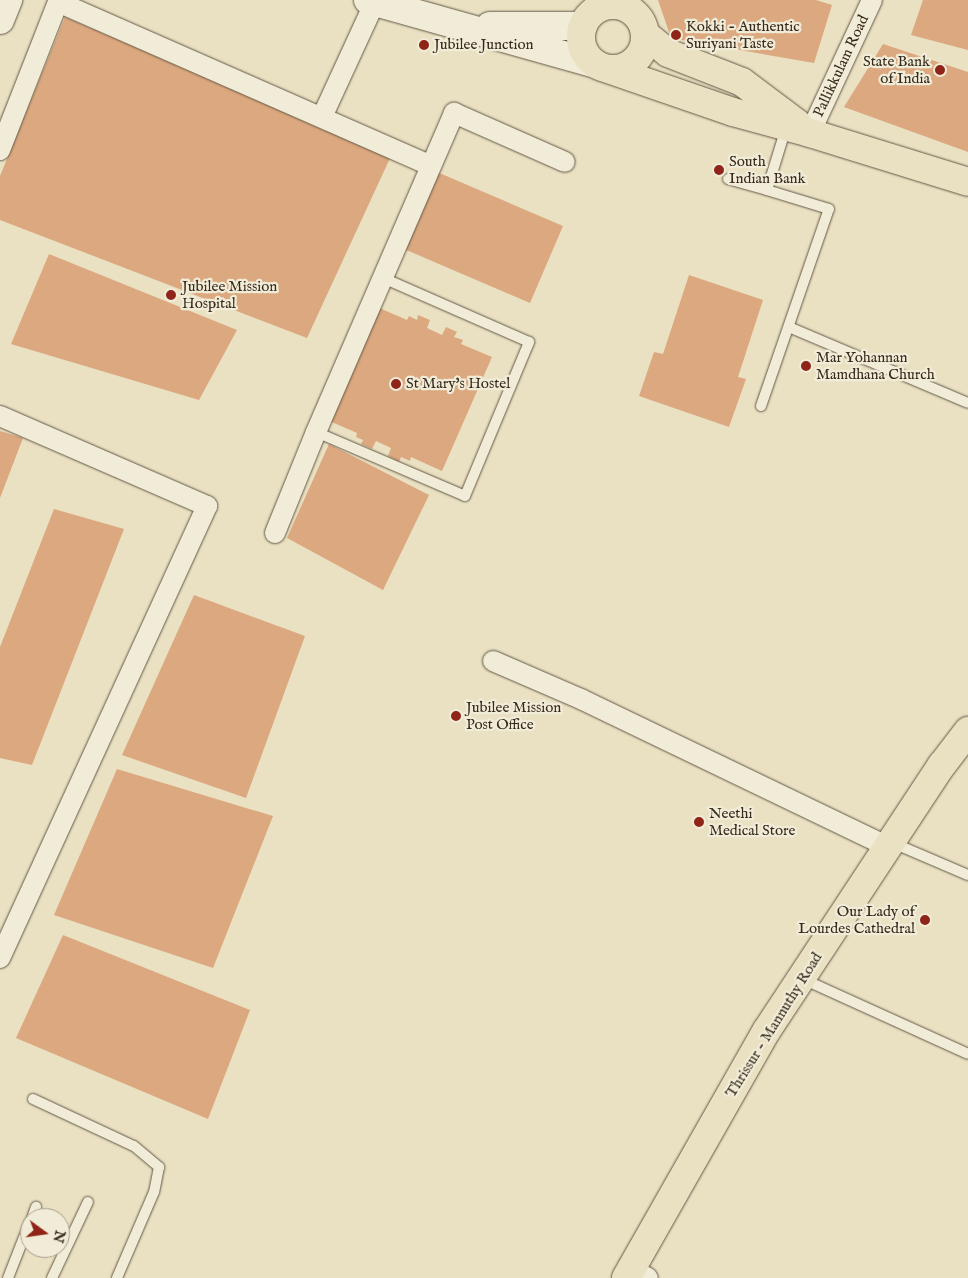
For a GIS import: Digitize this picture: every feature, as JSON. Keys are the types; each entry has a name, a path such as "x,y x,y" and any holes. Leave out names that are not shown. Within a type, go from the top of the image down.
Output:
{"main road":[{"path":"0,20 8,0"},
{"path":"371,1 603,67 733,112 968,182"},
{"path":"459,26 588,15 611,4 631,9 644,20 668,53 742,82 798,130"},
{"path":"588,15 581,39 583,48 603,67 622,68 632,64 640,56 644,20"},
{"name":"Thrissur - Mannuthy Road","path":"635,1275 767,1030 942,765 968,731"}],"street":[{"name":"Pallikkulam Road","path":"798,130 872,0"},
{"path":"322,117 371,1"},
{"path":"0,150 58,2 431,166"},
{"path":"275,533 316,432 454,113 566,162"},
{"path":"0,416 207,506 0,958"},
{"path":"493,661 581,699 889,844"}],"lane":[{"path":"768,190 798,130"},
{"path":"728,179 829,209 761,406"},
{"path":"316,432 465,496 529,342 383,278"},
{"path":"789,327 968,403"},
{"path":"889,844 968,875"},
{"path":"801,978 968,1054"},
{"path":"34,1099 134,1146 159,1167 154,1192 117,1278"},
{"path":"52,1278 88,1202"},
{"path":"8,1278 20,1247"}],"building":[{"path":"658,0 816,0 832,5 814,63 671,38"},
{"path":"923,0 968,0 968,50 911,35"},
{"path":"65,17 391,156 307,338 0,220 0,176"},
{"path":"883,44 968,72 968,152 844,107"},
{"path":"437,172 563,226 530,303 404,249"},
{"path":"49,254 237,330 199,400 11,344"},
{"path":"689,275 763,300 738,377 746,379 729,427 639,396 654,352 663,354"},
{"path":"377,307 407,320 409,316 417,320 418,315 430,320 427,328 442,335 446,327 457,332 454,337 463,340 461,344 492,357 442,471 411,457 410,461 401,457 399,462 388,456 391,448 376,441 372,449 361,444 363,440 356,437 357,433 327,420"},
{"path":"0,431 23,438 0,498"},
{"path":"329,444 429,495 383,590 287,538"},
{"path":"54,509 124,529 32,765 0,758 0,647"},
{"path":"194,595 305,636 246,798 122,755"},
{"path":"117,769 273,816 213,968 54,915"},
{"path":"63,935 250,1010 208,1119 16,1038"}],"place":[{"name":"Kokki - Authentic Suriyani Taste","path":"676,35"},
{"name":"Jubilee Junction","path":"424,45"},
{"name":"State Bank of India","path":"940,70"},
{"name":"South Indian Bank","path":"719,170"},
{"name":"Jubilee Mission Hospital","path":"171,295"},
{"name":"Mar Yohannan Mamdhana Church","path":"806,366"},
{"name":"St Mary's Hostel","path":"396,384"},
{"name":"Jubilee Mission Post Office","path":"456,716"},
{"name":"Neethi Medical Store","path":"699,822"},
{"name":"Our Lady of Lourdes Cathedral","path":"925,920"}]}
